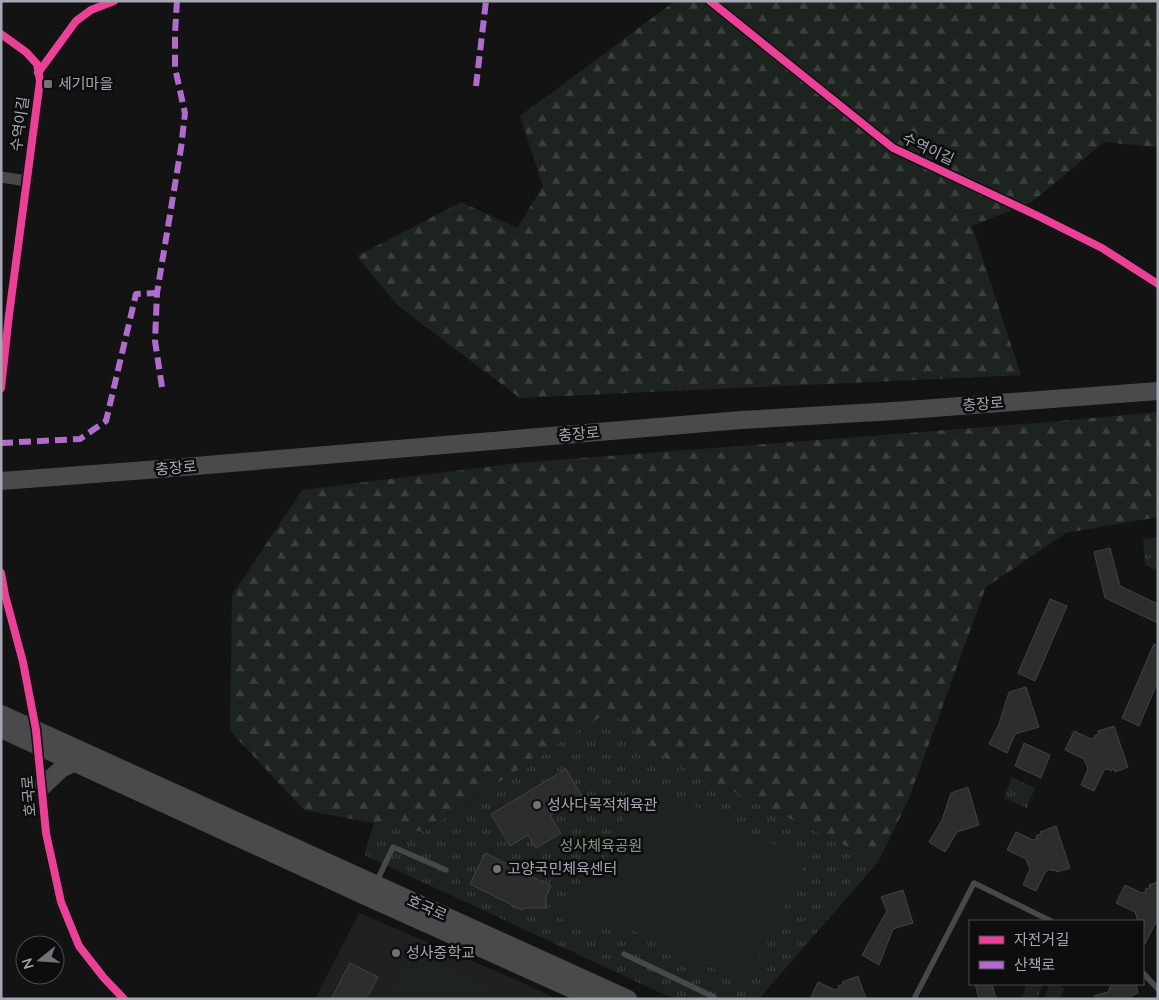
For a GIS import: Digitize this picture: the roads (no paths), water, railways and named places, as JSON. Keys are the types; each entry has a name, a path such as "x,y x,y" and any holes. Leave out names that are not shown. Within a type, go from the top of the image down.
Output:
{"main road":[{"name":"충장로","path":"1,481 170,469 741,420 894,411 1158,391"},
{"name":"호국로","path":"1,714 74,762 374,892 628,999"},
{"name":"호국로","path":"1,729 37,738 374,892 594,999"},
{"path":"42,787 61,769 74,762"}],"street":[{"path":"38,73 76,21 91,10 114,1"},
{"name":"수역이길","path":"710,1 893,148 1094,244 1158,284"},
{"name":"수역이길","path":"1,34 26,52 37,64 40,81 1,388"},
{"path":"1,177 27,182"},
{"name":"호국로","path":"1,573 5,596 23,662 37,738 46,833 61,902 79,946 104,978 124,999"}],"lane":[{"path":"374,892 393,847 446,870"},
{"path":"914,999 974,883 1049,920"},
{"path":"624,954 714,997 714,999"},
{"path":"1144,974 1158,989"}],"place":[{"name":"세기마을","path":"48,84"},
{"name":"성사다목적체육관","path":"537,805"},
{"name":"고양국민체육센터","path":"497,869"},
{"name":"성사중학교","path":"396,953"}],"park label":[{"name":"성사체육공원","path":"601,846"}]}
